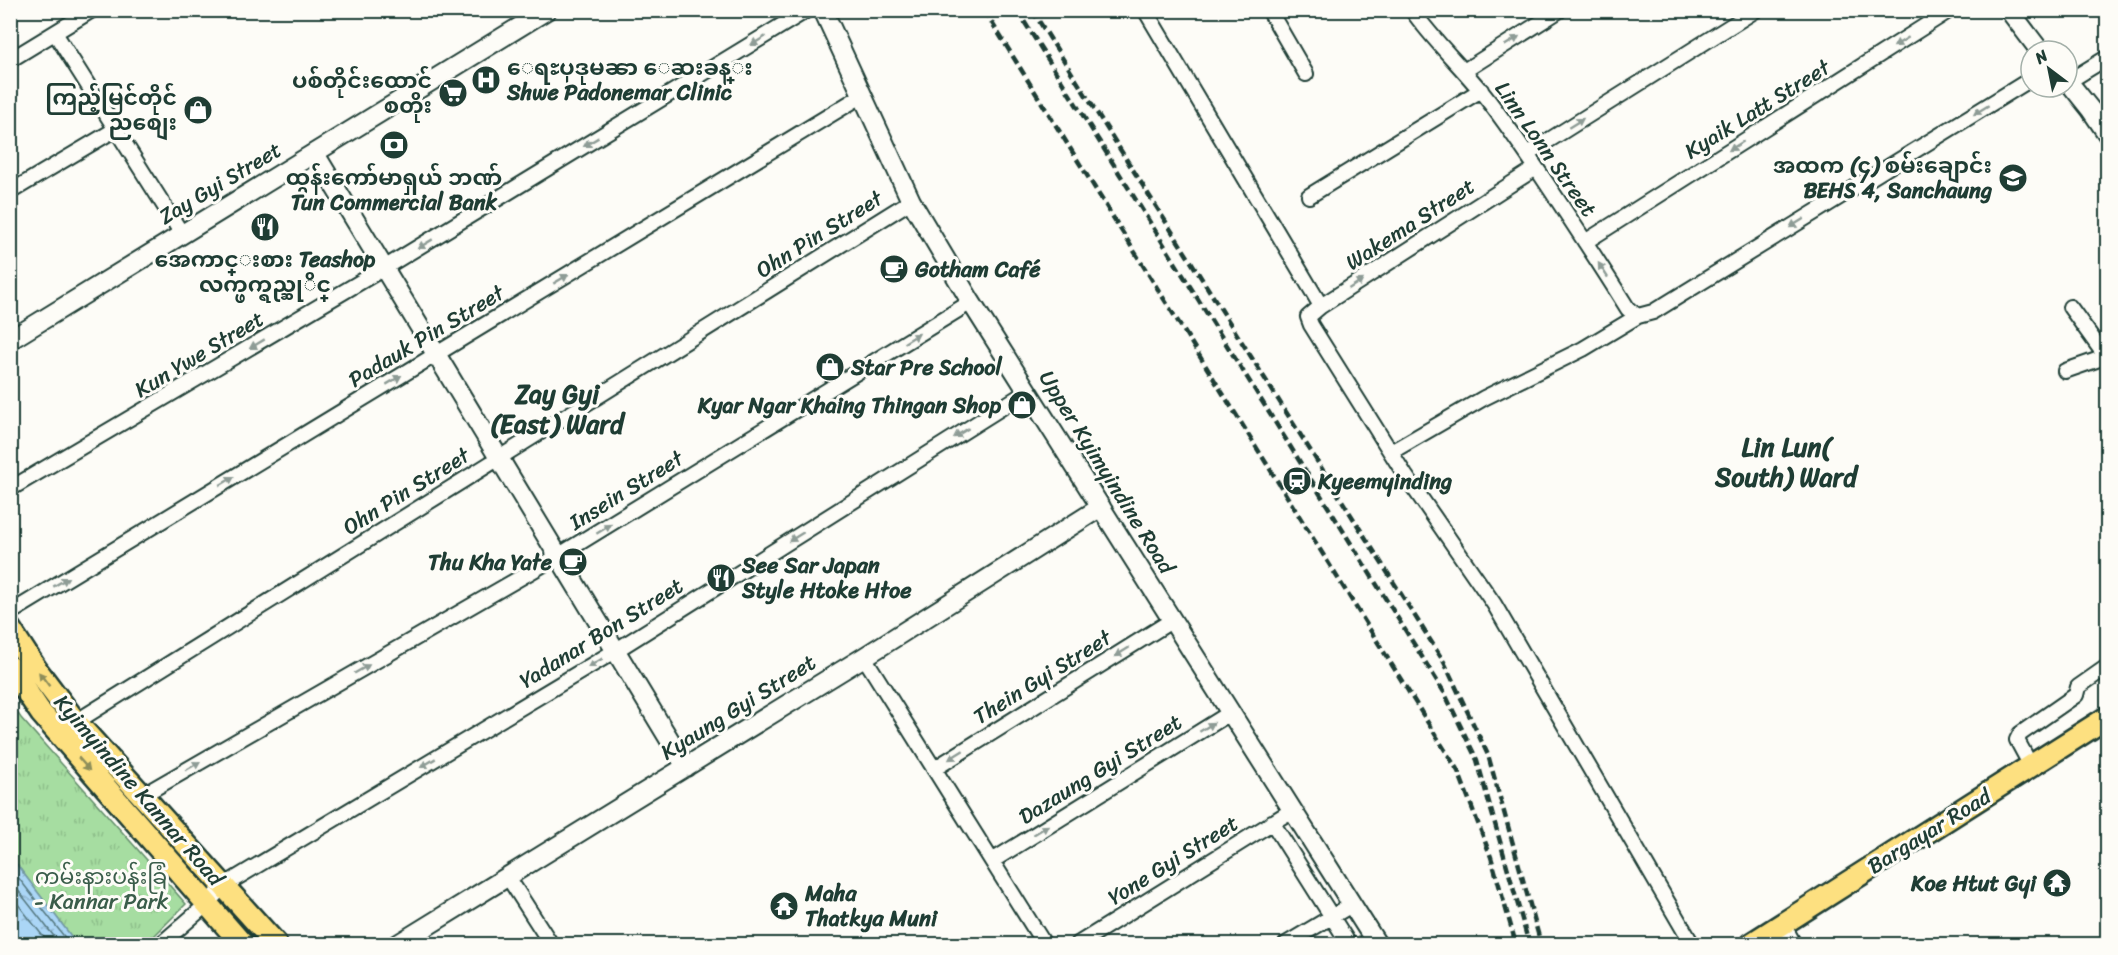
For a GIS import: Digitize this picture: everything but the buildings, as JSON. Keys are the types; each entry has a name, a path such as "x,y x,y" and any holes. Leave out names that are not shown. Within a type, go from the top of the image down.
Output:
{"main road":[{"name":"Zay Gyi Street","path":"10,340 315,153 522,17 547,10"},
{"name":"Upper Kyimyindine Road","path":"823,10 911,201 971,302 1377,945"},
{"path":"2009,10 2031,39"},
{"path":"2079,96 2108,135"},
{"path":"315,153 686,767"},
{"name":"Kyaung Gyi Street","path":"398,945 864,657 1101,507"},
{"name":"Kyimyindine Kannar Road","path":"10,629 36,669 75,721 276,945"},
{"name":"Kyimyindine Kannar Road","path":"10,668 41,713 242,945"},
{"name":"Bargayar Road","path":"1751,945 2108,717"}],"street":[{"path":"10,60 92,10"},
{"name":"Kun Ywe Street","path":"10,489 384,268 807,10"},
{"path":"1145,10 1321,306"},
{"path":"1269,10 1306,74"},
{"name":"Linn Lonn Street","path":"1412,10 1480,90 1527,154 1628,309 1638,316"},
{"path":"1464,71 1560,10"},
{"path":"1527,154 1756,10"},
{"name":"Kyaik Latt Street","path":"1586,242 1950,10"},
{"path":"55,33 182,234"},
{"path":"2079,74 2108,57"},
{"path":"1692,945 1494,604 1391,452 1484,398 1583,349 1638,316 1653,312 2019,86"},
{"path":"1309,196 1480,90"},
{"name":"Padauk Pin Street","path":"10,613 863,95"},
{"path":"10,192 116,129"},
{"name":"Wakema Street","path":"1391,452 1308,317 1321,306 1536,168"},
{"name":"Ohn Pin Street","path":"60,735 75,721 911,201"},
{"name":"Insein Street","path":"143,795 558,556 971,302"},
{"path":"2065,371 2107,356 2070,307"},
{"name":"Yadanar Bon Street","path":"161,945 207,904 223,886 615,651 1028,391"},
{"name":"Thein Gyi Street","path":"934,769 1171,621"},
{"path":"864,657 1044,945"},
{"path":"2031,766 2016,741 2020,734 2076,695 2078,687 2108,666"},
{"name":"Dazaung Gyi Street","path":"992,861 1230,713"},
{"name":"Yone Gyi Street","path":"1078,945 1291,811"},
{"path":"1272,822 1349,945"},
{"path":"508,877 551,945"},
{"path":"1286,945 1353,904"},
{"path":"1784,924 1794,945"}],"green space":[{"name":"ကမ်းနားပန်းခြံ - Kannar Park","path":"10,702 21,718 186,904 146,944 77,944 11,857"}],"water":[{"path":"11,857 77,944 11,944"}],"railway":[{"path":"984,10 1458,771 1491,857 1516,944"},
{"path":"1017,10 1444,692 1477,760 1529,944"},
{"path":"1032,10 1444,662 1488,755 1541,944"}],"place":[{"name":"ေရႊပုဒုမၼာ ေဆးခန္း Shwe Padonemar Clinic","path":"486,80"},
{"name":"ပစ်တိုင်းထောင် စတိုး","path":"453,93"},
{"name":"ကြည့်မြင်တိုင် ညစျေး","path":"198,110"},
{"name":"ထွန်းကော်မာရှယ် ဘဏ် Tun Commercial Bank","path":"394,145"},
{"name":"အထက (၄) စမ်းချောင်း BEHS 4, Sanchaung","path":"2013,178"},
{"name":"အေကာင္းစား Teashop လက္ဖက္ရည္ဆုိင္","path":"265,227"},
{"name":"Gotham Café","path":"894,269"},
{"name":"Star Pre School","path":"830,367"},
{"name":"Kyar Ngar Khaing Thingan Shop","path":"1022,405"},
{"name":"Kyeemyinding","path":"1297,481"},
{"name":"Thu Kha Yate","path":"573,562"},
{"name":"See Sar Japan Style Htoke Htoe","path":"721,578"},
{"name":"Koe Htut Gyi","path":"2057,883"},
{"name":"Maha Thatkya Muni","path":"784,906"}],"district":[{"name":"Zay Gyi (East) Ward","path":"557,409"},
{"name":"Lin Lun( South) Ward","path":"1786,462"}]}
